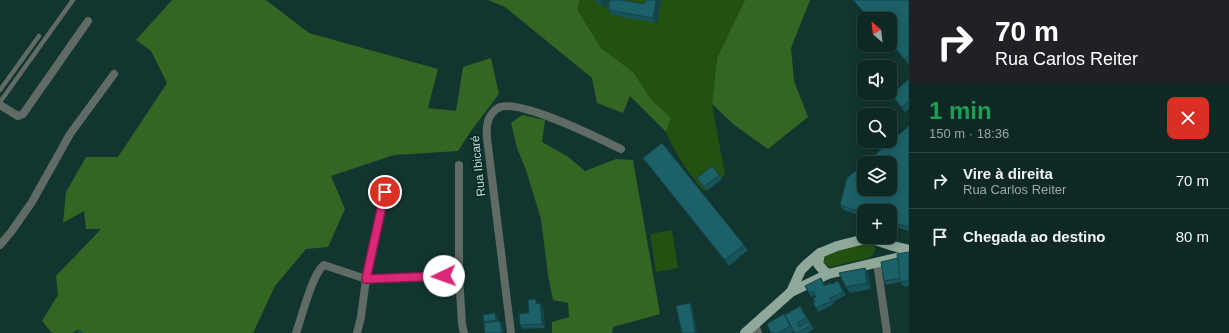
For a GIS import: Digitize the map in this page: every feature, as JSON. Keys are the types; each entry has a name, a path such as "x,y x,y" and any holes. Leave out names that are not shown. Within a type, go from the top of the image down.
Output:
{"main road":[{"path":"745,333 757,329 791,292 801,270 820,253 829,248 857,240"},
{"path":"877,262 881,251 880,244"},
{"path":"884,244 909,250"},
{"path":"820,253 818,264 828,274"},
{"path":"791,292 817,278 828,274 909,254"}],"street":[{"path":"0,105 18,116 23,114 88,21"},
{"path":"0,245 32,202 70,134 114,74"},
{"name":"Rua Ibicaré","path":"511,333 487,138 486,124 491,114 499,108 509,106 543,114 621,149"},
{"path":"459,165 459,275 462,324 464,333"},
{"path":"357,333 361,317 366,279 385,192"},
{"path":"877,262 887,333"},
{"path":"296,333 320,268 324,264 366,279 459,275"}],"lane":[{"path":"0,102 73,0"},
{"path":"0,90 40,36"}],"green space":[{"path":"172,0 266,0 309,33 438,69 428,108 456,111 463,67 491,58 499,94 458,151 394,155 331,176 345,209 328,247 306,249 275,286 253,333 82,333 78,330 72,333 52,333 42,321 58,295 56,276 101,229 86,229 84,211 63,223 66,192 86,157 118,157 167,83 151,51 136,40"},
{"path":"488,0 580,0 577,9 601,48 633,72 651,99 671,118 666,132 630,96 623,113 597,103 592,78 505,7"},
{"path":"580,0 745,0 717,58 712,104 725,175 704,191 683,163 666,132 671,118 651,99 633,72 601,48 577,9"},
{"path":"745,0 810,0 791,48 794,81 808,117 768,149 733,124 712,104 717,58"},
{"path":"522,115 545,120 542,142 567,156 585,171 616,159 633,160 660,314 613,327 612,333 552,333 552,322 569,317 568,303 553,300 548,275 541,219 526,170 517,148 511,123"},
{"path":"672,230 678,268 656,272 650,234"},
{"path":"860,244 873,244 876,249 872,256 868,258 830,267 825,265 822,260 825,254"}],"building":[{"path":"610,0 644,4 645,0 656,0 653,18 608,10"},
{"path":"853,0 909,0 909,55 905,59 897,50 897,12 864,12"},
{"path":"909,79 909,101 902,107 896,100 897,89"},
{"path":"909,126 909,227 897,224 897,204 857,204 857,211 840,205 847,178 857,170 857,196 897,196 897,156 873,156 883,148 897,148 897,136"},
{"path":"662,143 744,245 725,260 643,158"},
{"path":"712,166 719,175 704,187 697,178"},
{"path":"909,252 909,281 900,282 897,254"},
{"path":"898,258 900,278 884,281 881,262"},
{"path":"865,268 867,283 846,287 839,273"},
{"path":"821,278 824,286 838,281 843,292 830,298 831,301 816,308 813,303 815,302 813,298 816,297 813,291 809,293 805,286"},
{"path":"536,299 536,304 540,303 542,324 520,325 519,314 529,313 528,300"},
{"path":"690,303 695,330 694,333 682,333 676,306"},
{"path":"800,306 806,318 797,323 799,327 809,321 811,325 795,333 785,315"},
{"path":"495,313 496,320 484,322 483,315"},
{"path":"784,314 790,326 778,333 771,333 767,324"},
{"path":"500,321 502,333 485,333 484,323"}],"route":[{"path":"385,192 366,279 444,276"}]}
